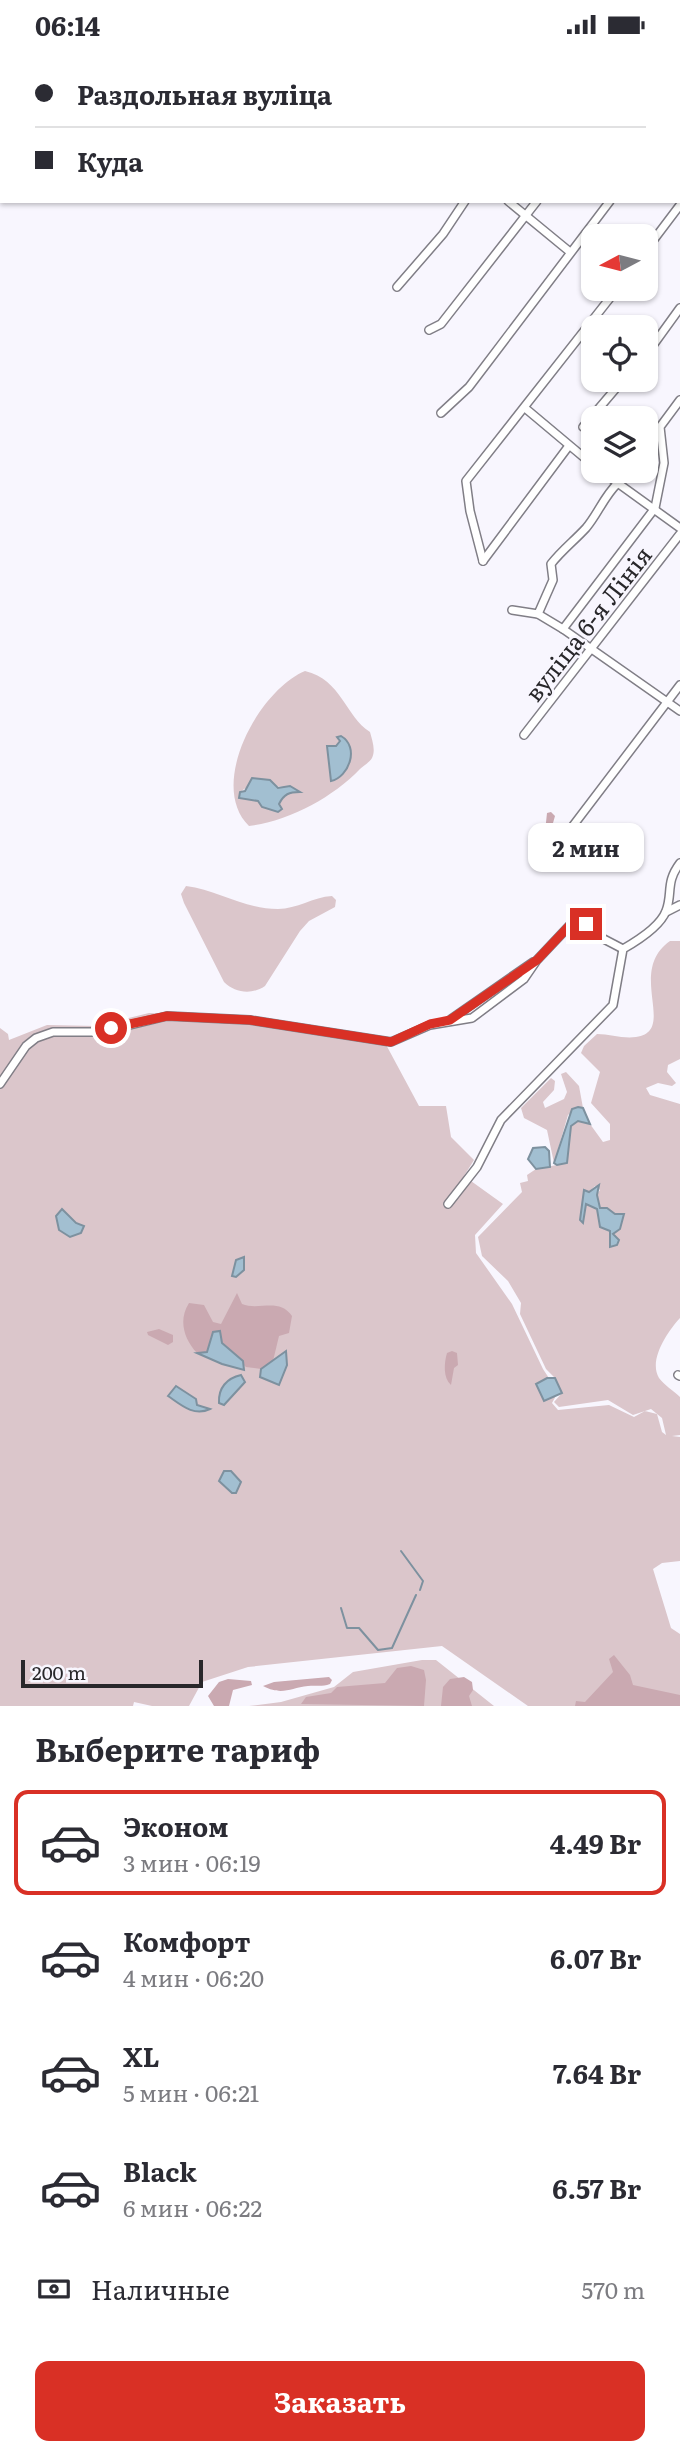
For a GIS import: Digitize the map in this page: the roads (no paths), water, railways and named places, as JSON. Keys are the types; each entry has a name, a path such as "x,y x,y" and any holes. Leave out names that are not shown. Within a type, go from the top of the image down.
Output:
{"street":[{"path":"397,287 443,234 464,203"},
{"path":"510,203 570,252"},
{"path":"429,330 441,324 535,203"},
{"path":"441,412 469,387 608,203"},
{"path":"658,234 680,205"},
{"path":"568,447 483,561 470,511 466,481 608,301"},
{"path":"658,338 680,308"},
{"path":"601,406 613,392"},
{"path":"563,629 655,508 664,463 660,427 680,400"},
{"path":"525,408 581,456"},
{"path":"538,614 553,580 551,564 566,545 586,528 607,493 618,483 680,528"},
{"name":"вуліца 6-я Лінія","path":"524,735 592,651 680,534"},
{"path":"512,610 538,614 563,629 680,711"},
{"path":"550,856 680,685"},
{"path":"666,912 669,879 680,863"},
{"path":"448,1204 477,1167 501,1120 613,1005 623,949 642,937 666,912 680,905"},
{"path":"0,1084 26,1046 36,1038 53,1032 101,1032 167,1016 250,1020 391,1042 430,1024 472,1018 524,979 537,960 570,925 586,924 600,937 623,949"}],"water":[{"path":"341,736 350,747 350,761 343,774 331,781 327,746 336,746 340,741 337,737"},
{"path":"252,778 270,780 278,788 290,786 300,792 285,796 279,804 282,809 278,812 262,807 258,801 239,798 240,792 245,791"},
{"path":"583,1108 590,1124 578,1121 571,1126 567,1163 557,1165 554,1163 572,1109"},
{"path":"545,1147 549,1151 550,1167 536,1169 528,1159 533,1148"},
{"path":"599,1185 597,1195 600,1208 607,1208 615,1214 624,1214 620,1229 613,1234 619,1240 617,1245 610,1247 610,1231 600,1227 597,1209 586,1204 583,1223 580,1220 584,1190 589,1192"},
{"path":"62,1209 76,1223 84,1226 81,1233 70,1237 59,1230 56,1216"},
{"path":"244,1257 244,1270 236,1277 232,1276 236,1260"},
{"path":"220,1331 222,1343 243,1361 244,1370 197,1353 207,1352 213,1332"},
{"path":"286,1351 287,1365 279,1385 260,1377 261,1369"},
{"path":"241,1375 245,1382 224,1405 219,1403 224,1385"},
{"path":"547,1378 555,1378 562,1393 544,1401 536,1384"},
{"path":"176,1386 196,1399 197,1405 210,1409 193,1411 178,1403 168,1396"},
{"path":"224,1471 231,1471 241,1482 236,1493 232,1493 219,1481"}],"waterway":[{"path":"401,1551 423,1581 420,1590"},
{"path":"341,1608 347,1628 359,1628 378,1650 392,1648 416,1595"}]}
